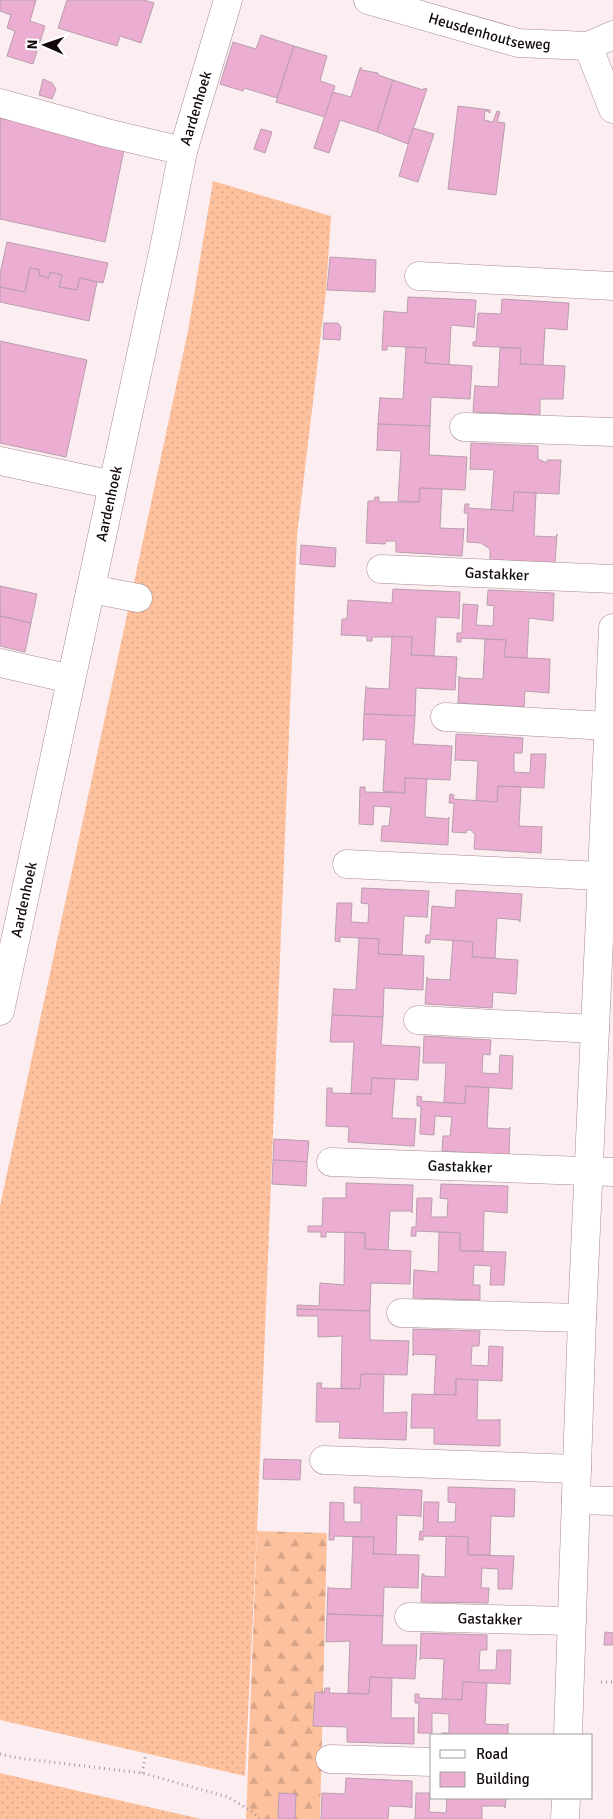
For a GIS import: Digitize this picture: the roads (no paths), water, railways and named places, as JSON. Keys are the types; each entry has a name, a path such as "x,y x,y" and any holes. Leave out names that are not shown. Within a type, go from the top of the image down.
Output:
{"street":[{"name":"Aardenhoek","path":"0,1010 183,151 228,0"},
{"name":"Heusdenhoutseweg","path":"368,0 518,43 588,46 613,35"},
{"path":"588,46 613,109"},
{"path":"0,103 107,133 183,151"},
{"path":"419,276 613,286"},
{"path":"464,427 613,432"},
{"path":"0,461 113,485"},
{"name":"Gastakker","path":"381,569 613,579"},
{"path":"91,588 138,598"},
{"path":"568,1734 582,1318 601,1172 594,1029 601,876 608,839 608,726 613,628"},
{"path":"0,664 71,679"},
{"path":"445,717 608,726"},
{"path":"347,864 601,876"},
{"path":"418,1020 594,1029"},
{"name":"Gastakker","path":"332,1162 601,1172"},
{"path":"401,1313 582,1318"},
{"path":"324,1460 577,1469"},
{"path":"576,1500 613,1501"},
{"name":"Gastakker","path":"409,1617 572,1621"},
{"path":"330,1759 430,1762"},
{"path":"565,1819 566,1799"}]}
